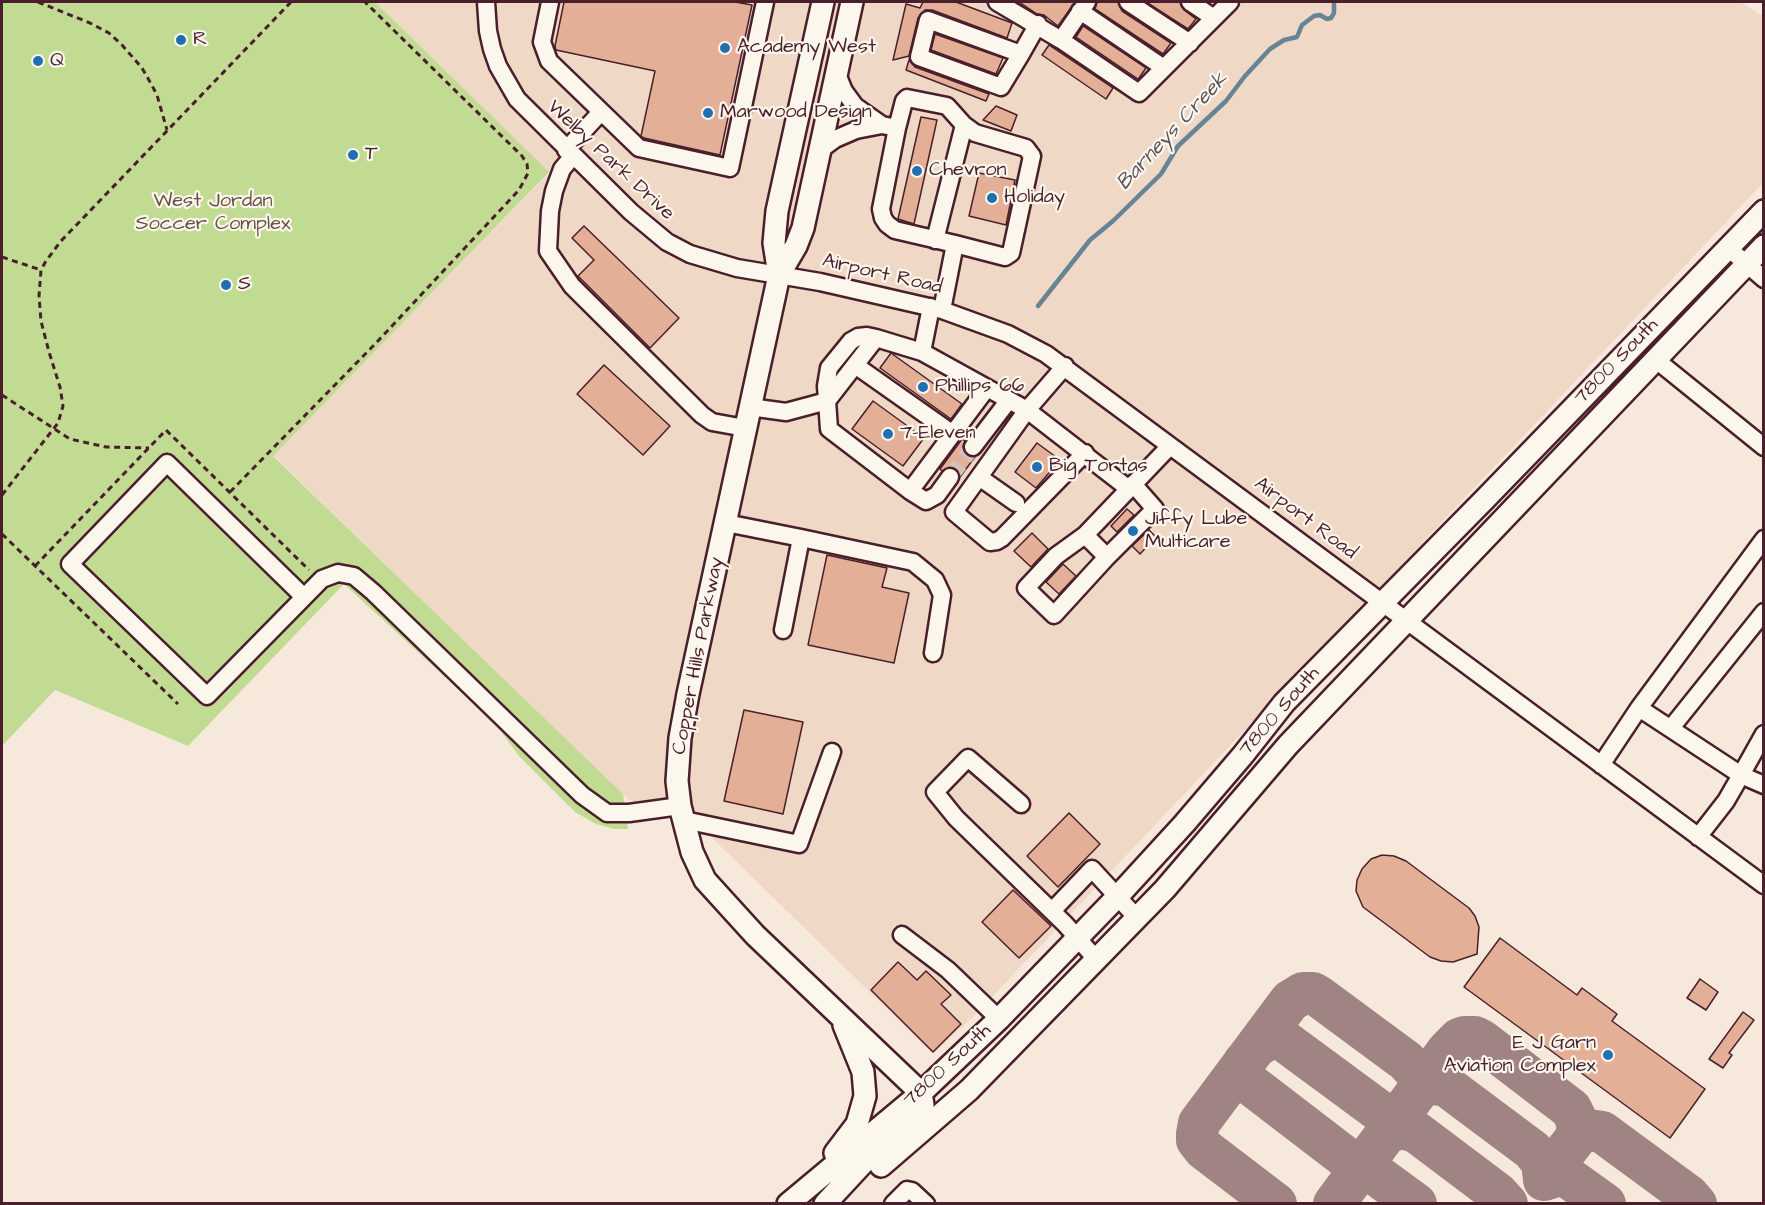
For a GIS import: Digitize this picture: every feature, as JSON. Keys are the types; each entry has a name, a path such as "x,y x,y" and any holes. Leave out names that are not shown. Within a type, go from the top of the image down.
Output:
{"main road":[{"name":"Copper Hills Parkway","path":"780,275 774,243 777,211 823,2"},
{"name":"Copper Hills Parkway","path":"852,2 803,228 780,275 750,407 680,738 677,781 692,852 705,880 755,935 921,1093"},
{"name":"7800 South","path":"788,1203 921,1093 999,1019 1118,896 1199,807 1284,703 1764,211"},
{"name":"7800 South","path":"834,1203 903,1148 969,1090 1137,918 1165,889 1288,745 1764,246"},
{"path":"816,1179 857,1124 865,1096 863,1072 842,1019"},
{"path":"825,1203 862,1164 917,1117 923,1105 921,1093"}],"street":[{"name":"Welby Park Drive","path":"486,2 492,49 506,82 523,107 637,218 679,249 690,254 737,268 780,275"},
{"path":"550,2 542,42 549,61 639,148 730,168 765,2"},
{"path":"997,2 1038,24 1139,93 1230,2"},
{"path":"1128,2 1190,43"},
{"path":"1190,2 1214,18"},
{"path":"1061,40 1084,6 1164,68"},
{"path":"1021,54 928,20 919,57 1001,87 1021,54 1038,24"},
{"path":"837,74 844,91 855,106 890,127"},
{"path":"910,97 946,106 964,126 975,133 1026,148 1032,156 1011,254 1005,257 895,230 887,224 881,209 890,127 904,101 910,97"},
{"path":"600,112 569,153 562,169 550,211 549,251 572,286 702,415 712,422 746,428"},
{"path":"935,240 964,126"},
{"path":"820,150 843,134 856,130 890,127"},
{"path":"922,352 955,244"},
{"path":"1728,248 1764,279"},
{"name":"Airport Road","path":"780,275 937,309 1008,334 1065,366 1764,885"},
{"path":"950,477 930,501 921,499 829,429 827,375 845,347 858,337 876,338 922,352 1027,410 1131,487 1155,508 1054,615 1026,588 1056,556 1085,535 1131,487 1170,446"},
{"path":"750,407 786,412 827,400 876,338"},
{"path":"1655,358 1764,447"},
{"path":"855,365 952,434"},
{"path":"1065,366 1027,410 954,512 990,542 997,542 1085,453"},
{"path":"910,491 987,388"},
{"path":"973,447 1009,400"},
{"path":"303,596 167,463 70,564 207,696 322,579 329,575 346,573 354,576 374,592 582,795 607,813 682,813 799,844 832,752"},
{"path":"979,477 1016,503"},
{"path":"726,523 914,562 935,580 942,595 933,653"},
{"path":"1085,535 1107,557"},
{"path":"783,630 801,538"},
{"path":"1601,765 1639,708 1764,539"},
{"path":"1671,728 1764,612"},
{"path":"1639,708 1741,775 1764,785"},
{"path":"1698,837 1726,801 1764,734"},
{"path":"1020,804 968,758 935,792 956,818 1052,910 1096,959"},
{"path":"1052,910 1092,869 1137,918"},
{"path":"902,935 948,970 999,1019"},
{"path":"893,1203 906,1190 912,1191 926,1203"}],"path":[{"path":"38,2 90,22 109,33 122,45 142,68 157,95 167,130"},
{"path":"2,495 53,429 61,415 63,398 42,321 39,296 41,270 61,241 291,2"},
{"path":"230,492 392,326 519,190 528,173 522,156 365,2"},
{"path":"2,257 41,270"},
{"path":"2,395 70,440 92,446 149,448"},
{"path":"35,566 166,430 309,570"},
{"path":"2,534 178,704"}],"shaded area":[{"path":"375,2 1741,2 1763,16 1763,183 976,1014 933,1054 696,822 629,800 273,455 549,173"}],"green space":[{"name":"West Jordan Soccer Complex","path":"2,2 375,2 549,172 273,456 623,794 628,829 614,829 596,824 575,812 519,756 494,722 344,584 188,746 55,690 2,746"}],"building":[{"path":"564,2 735,2 752,5 720,155 641,136 655,71 556,50"},
{"path":"923,2 956,2 1012,23 1007,38 932,10 925,10 918,18 909,56 893,60 906,4 920,8"},
{"path":"1019,2 1075,2 1058,26 1044,15 1037,14"},
{"path":"1097,2 1118,2 1122,11 1171,43 1163,54 1095,9"},
{"path":"1146,2 1180,2 1184,10 1196,19 1188,29"},
{"path":"1083,26 1146,68 1139,78 1076,37"},
{"path":"935,34 1003,58 996,74 931,50"},
{"path":"1049,45 1113,88 1106,99 1042,55"},
{"path":"909,60 915,67 989,94 986,101 906,70"},
{"path":"996,106 1017,115 1011,131 983,120"},
{"name":"Chevron","path":"921,117 937,120 914,224 898,219"},
{"name":"Holiday","path":"979,173 1015,180 1006,225 969,216"},
{"path":"584,226 679,318 650,348 578,276 594,260 572,238"},
{"name":"Phillips 66","path":"891,353 962,404 951,419 880,368"},
{"path":"604,365 670,426 643,455 577,394"},
{"name":"7-Eleven","path":"873,401 924,438 903,466 852,429"},
{"path":"962,439 965,441 964,452 967,456 975,457 960,477 957,469 952,467 942,471 940,469"},
{"path":"1037,443 1060,460 1036,488 1015,472"},
{"path":"1127,509 1134,515 1117,532 1111,526"},
{"path":"1149,530 1156,537 1140,554 1132,546"},
{"path":"1032,533 1048,549 1031,567 1014,551"},
{"path":"827,555 887,568 882,587 909,593 894,663 808,645"},
{"path":"1063,564 1076,576 1059,594 1046,582"},
{"path":"744,710 803,722 783,814 724,801"},
{"path":"1069,813 1100,844 1058,887 1027,856"},
{"path":"1382,855 1394,856 1406,861 1469,908 1479,927 1477,954 1453,962 1430,957 1363,907 1356,891 1357,880 1362,869 1371,859"},
{"path":"1013,890 1051,926 1019,958 982,922"},
{"name":"E J Garn Aviation Complex","path":"1500,938 1577,995 1582,988 1617,1014 1612,1021 1705,1089 1670,1138 1464,987"},
{"path":"898,962 917,980 926,971 951,995 941,1004 961,1024 933,1052 871,990"},
{"path":"1700,979 1718,992 1706,1010 1687,998"},
{"path":"1743,1012 1754,1020 1729,1053 1732,1055 1723,1068 1709,1059"}],"waterway":[{"name":"Barneys Creek","path":"1038,306 1090,240 1161,174 1178,146 1226,101 1270,49 1284,40 1297,37 1302,25 1314,16 1331,18 1334,13 1334,2"}],"taxiway":[{"path":"1276,1204 1204,1149 1197,1140 1197,1134 1199,1123 1290,1001 1303,993 1313,993 1318,996 1406,1061 1417,1073 1419,1089 1429,1084 1445,1085 1532,1150 1542,1162 1544,1180 1566,1176 1605,1204"},
{"path":"1334,1204 1448,1050 1464,1037 1475,1037 1481,1040 1571,1109 1578,1123 1576,1137"},
{"path":"1257,1046 1270,1038 1283,1040 1382,1113 1386,1120 1386,1133 1402,1128 1416,1132 1497,1193 1507,1204"},
{"path":"1244,1062 1243,1070 1246,1081 1349,1160 1354,1167 1354,1176 1366,1172 1375,1174 1416,1204"},
{"path":"1561,1157 1579,1134 1589,1130 1602,1132 1689,1196 1696,1204"}],"tunnel":[{"path":"950,477 973,447"}],"place":[{"name":"R","path":"181,40"},
{"name":"Academy West","path":"725,48"},
{"name":"Q","path":"38,61"},
{"name":"Marwood Design","path":"708,113"},
{"name":"T","path":"353,155"},
{"name":"Chevron","path":"917,171"},
{"name":"Holiday","path":"992,198"},
{"name":"S","path":"226,285"},
{"name":"Phillips 66","path":"923,387"},
{"name":"7-Eleven","path":"888,434"},
{"name":"Big Tortas","path":"1037,467"},
{"name":"Jiffy Lube Multicare","path":"1133,531"},
{"name":"E J Garn Aviation Complex","path":"1608,1055"}]}
